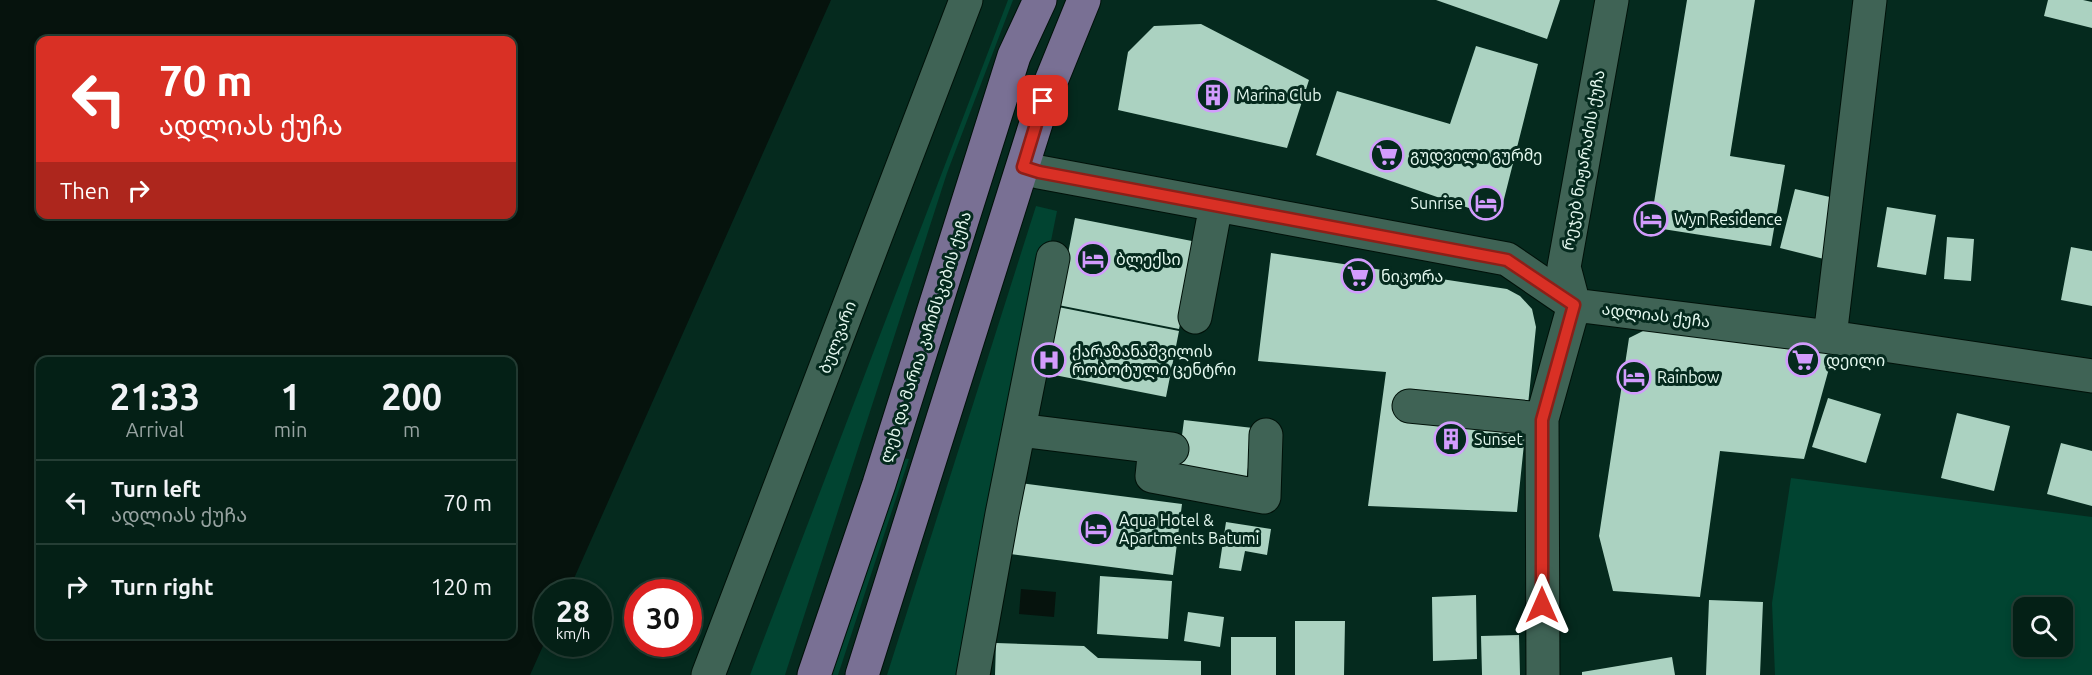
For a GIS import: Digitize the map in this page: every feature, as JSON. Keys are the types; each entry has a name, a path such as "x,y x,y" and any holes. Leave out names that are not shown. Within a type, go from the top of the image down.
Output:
{"main road":[{"name":"ლეხ და მარია კაჩინსკების ქუჩა","path":"814,675 879,484 1014,56 1040,0"},
{"path":"862,675 1043,101 1084,0"}],"street":[{"name":"ბულვარი","path":"708,675 966,0"},
{"name":"რეჯებ ნიჟარაძის ქუჩა","path":"1574,305 1564,267 1612,0"},
{"path":"1830,337 1870,0"},
{"name":"ადლიას ქუჩა","path":"1023,167 1507,260 1574,305 1830,337 2092,376"},
{"path":"1195,317 1216,205"},
{"path":"973,675 1053,258"},
{"path":"1543,675 1542,420 1574,305"},
{"path":"1409,405 1542,420"},
{"path":"1019,430 1164,448 1152,476 1264,497 1266,435"}],"green space":[{"path":"1008,0 1013,0 947,173 785,675 750,675"},
{"path":"1036,206 1057,211 964,675 887,675"},
{"path":"901,458 909,459 838,675 831,675"},
{"path":"1791,478 2092,517 2092,675 1775,675 1772,603"}],"shaded area":[{"path":"0,0 831,0 574,579 534,579 534,657 538,657 530,675 0,675"},
{"path":"1021,589 1056,592 1054,617 1019,614"}],"building":[{"path":"1436,0 1560,0 1547,39"},
{"name":"Wyn Residence","path":"1687,0 1755,0 1730,156 1785,165 1771,246 1650,227"},
{"path":"2048,0 2092,2 2092,28 2044,16"},
{"name":"Marina Club","path":"1201,24 1309,80 1287,148 1118,110 1128,52 1154,26"},
{"name":"Sunrise","path":"1476,46 1538,64 1501,211 1489,215 1316,155 1337,91 1450,124"},
{"path":"1795,189 1843,200 1828,260 1780,248"},
{"path":"1887,207 1936,215 1926,275 1877,267"},
{"path":"1075,218 1197,242 1179,329 1058,305"},
{"path":"1947,237 1974,239 1971,281 1944,279"},
{"path":"2071,247 2092,251 2092,306 2061,300"},
{"name":"Sunset","path":"1271,253 1507,289 1520,296 1532,309 1536,327 1517,512 1368,506 1386,372 1258,361"},
{"path":"1043,304 1179,331 1166,397 1029,370"},
{"name":"Rainbow","path":"1647,329 1833,354 1804,459 1720,451 1700,597 1613,591 1599,536 1629,338"},
{"path":"1828,398 1881,414 1866,463 1812,447"},
{"path":"1957,413 2010,426 1994,491 1941,478"},
{"path":"1184,420 1253,428 1246,483 1177,474"},
{"path":"2061,443 2092,451 2092,506 2047,494"},
{"name":"Aqua Hotel & Apartments Batumi","path":"1020,483 1182,504 1173,575 1010,554"},
{"path":"1226,522 1271,529 1267,555 1245,551 1241,571 1219,568"},
{"path":"1100,576 1172,581 1168,639 1097,634"},
{"path":"1476,595 1477,659 1433,661 1432,597"},
{"path":"1709,600 1763,602 1760,675 1706,675"},
{"path":"1188,612 1224,617 1220,647 1184,641"},
{"path":"1295,621 1345,621 1344,675 1295,675"},
{"path":"1519,635 1520,675 1482,675 1481,636"},
{"path":"1231,637 1276,637 1276,675 1231,675"},
{"path":"996,643 1084,646 1098,658 1201,661 1201,675 995,675"},
{"path":"1672,657 1675,675 1582,675 1582,672"}],"place":[{"name":"Marina Club","path":"1213,95"},
{"name":"გუდვილი გურმე","path":"1387,155"},
{"name":"Sunrise","path":"1486,203"},
{"name":"Wyn Residence","path":"1651,219"},
{"name":"ბლექსი","path":"1093,259"},
{"name":"ნიკორა","path":"1358,276"},
{"name":"ქარაზანაშვილის რობოტული ცენტრი","path":"1049,360"},
{"name":"დეილი","path":"1803,360"},
{"name":"Rainbow","path":"1634,377"},
{"name":"Sunset","path":"1451,439"},
{"name":"Aqua Hotel & Apartments Batumi","path":"1096,529"}],"route":[{"path":"1043,101 1023,167 1039,172 1507,260 1574,305 1542,420 1542,605"}]}
